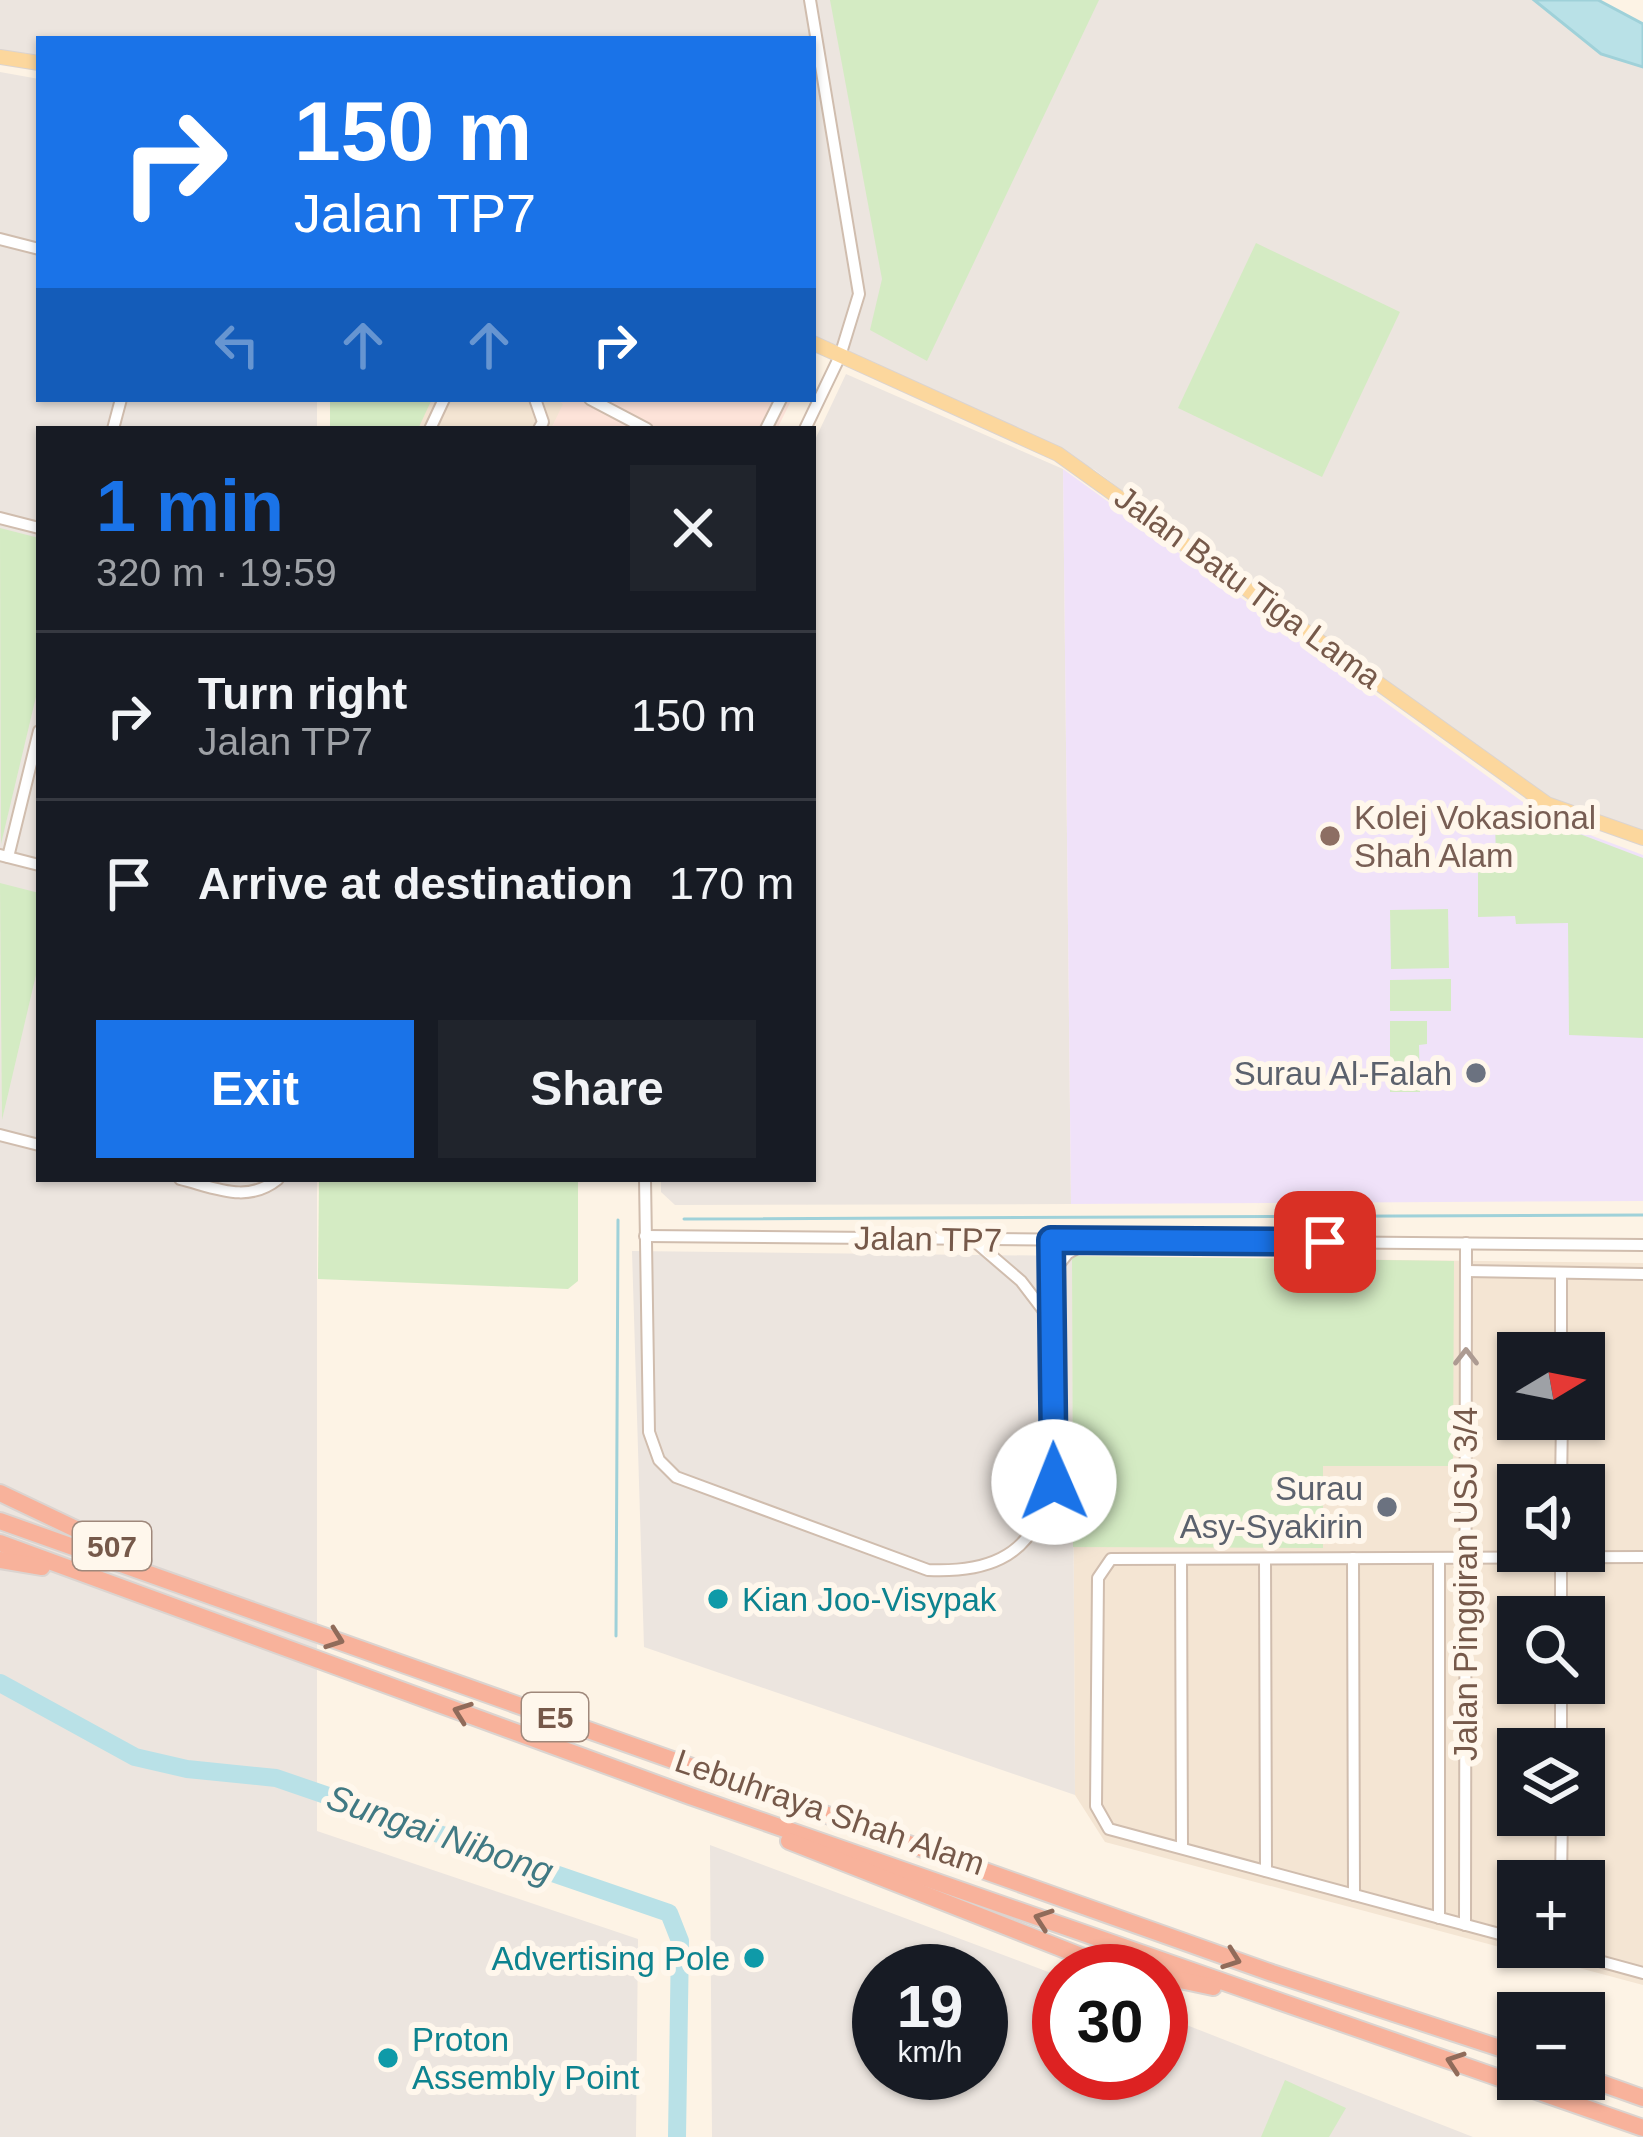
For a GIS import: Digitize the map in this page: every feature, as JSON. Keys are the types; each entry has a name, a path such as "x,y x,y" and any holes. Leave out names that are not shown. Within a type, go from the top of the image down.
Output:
{"highway":[{"name":"507","path":"0,1493 225,1600"},
{"name":"Lebuhraya Shah Alam","path":"0,1521 1272,1973 1497,2047"},
{"name":"Lebuhraya Shah Alam","path":"0,1544 690,1796 1643,2128"},
{"name":"507","path":"0,1560 91,1575"},
{"path":"690,1796 859,1872 1049,1944"},
{"path":"1188,1982 1313,2012"},
{"path":"1605,2085 1643,2098"}],"main road":[{"path":"0,57 36,63"},
{"name":"Jalan Batu Tiga Lama","path":"816,344 1058,454 1547,804 1643,838"}],"street":[{"path":"806,426 857,311 859,277 810,0"},
{"path":"0,239 36,248"},
{"path":"596,402 641,426"},
{"path":"0,518 36,527"},
{"path":"36,742 4,856 36,864"},
{"path":"0,1136 36,1144"},
{"path":"192,1182 248,1196 273,1182"},
{"path":"645,1182 649,1432 658,1460 676,1477 928,1570 971,1573 1001,1561 1031,1534 1054,1482 1051,1240"},
{"name":"Jalan TP7","path":"645,1236 1643,1245"},
{"path":"972,1239 1021,1281 1052,1322"},
{"path":"1052,1274 1068,1253 1091,1240"},
{"name":"Jalan Pinggiran USJ 3/4","path":"1465,1924 1466,1244"},
{"path":"1466,1271 1643,1274"},
{"path":"1562,1273 1562,1332"},
{"path":"1605,1556 1643,1557"},
{"path":"1497,1557 1112,1559 1097,1578 1096,1806 1109,1829 1497,1933"},
{"path":"1353,1558 1354,1895"},
{"name":"Jalan Pinggiran USJ 3/4","path":"1438,1558 1439,1918"},
{"path":"1181,1559 1182,1848"},
{"path":"1265,1559 1266,1871"},
{"path":"1605,1962 1643,1972"}],"shaded area":[{"path":"0,0 1534,0 1601,54 1643,67 1643,843 1545,807 1095,470 816,337 816,36 36,36 36,63 0,57"},
{"path":"0,72 36,78 36,402 317,402 317,426 36,426 36,1182 317,1182 317,1831 638,1939 636,2137 0,2137"},
{"path":"846,374 1063,469 1071,1204 675,1205 661,1192 661,1182 816,1182 816,438"},
{"path":"330,402 564,404 553,426 330,426"},
{"path":"560,402 790,402 778,426 552,426 563,404"},
{"name":"Kolej Vokasional Shah Alam","path":"1063,469 1545,818 1643,855 1643,1201 1071,1204"},
{"path":"632,1251 1072,1256 1075,1795 644,1647"},
{"path":"1072,1256 1643,1263 1643,1985 1579,1968 1605,1968 1605,1860 1497,1860 1497,1946 1105,1842 1075,1795"},
{"path":"710,1845 974,1944 852,1944 852,2100 1008,2100 1008,1957 1032,1966 1032,2100 1188,2100 1188,2026 1473,2137 712,2137"}],"green space":[{"path":"830,0 1099,0 927,361 870,330 882,279"},
{"path":"1256,243 1400,312 1322,477 1178,408"},
{"path":"330,402 431,402 419,426 330,426"},
{"path":"0,528 36,537 36,697 1,844"},
{"path":"1543,820 1643,858 1643,1038 1569,1035 1568,923 1516,924 1515,916 1478,917 1478,860 1496,859 1495,821"},
{"path":"0,883 36,892 36,975 2,1120"},
{"path":"1448,909 1449,968 1391,969 1390,910"},
{"path":"1451,979 1451,1011 1390,1011 1390,980"},
{"path":"1390,1021 1427,1021 1427,1044 1419,1045 1420,1092 1390,1092"},
{"path":"319,1182 578,1182 578,1281 568,1289 318,1279"},
{"path":"1072,1256 1454,1261 1453,1466 1323,1466 1323,1548 1073,1547"},
{"path":"1285,2080 1346,2108 1329,2137 1261,2137"}],"water":[{"path":"1534,0 1598,0 1643,24 1643,67 1601,54"}],"waterway":[{"path":"684,1219 1643,1215"},
{"path":"616,1636 618,1220"},
{"name":"Sungai Nibong","path":"0,1683 135,1757 187,1769 276,1778 669,1913 680,1941 677,2137"}],"place":[{"name":"Kolej Vokasional Shah Alam","path":"1330,836"},
{"name":"Surau Al-Falah","path":"1476,1073"},
{"name":"Surau Asy-Syakirin","path":"1387,1507"},
{"name":"Kian Joo-Visypak","path":"718,1599"},
{"name":"Advertising Pole","path":"754,1958"},
{"name":"Proton Assembly Point","path":"388,2058"}],"route":[{"path":"1054,1482 1051,1240 1325,1242"}]}
